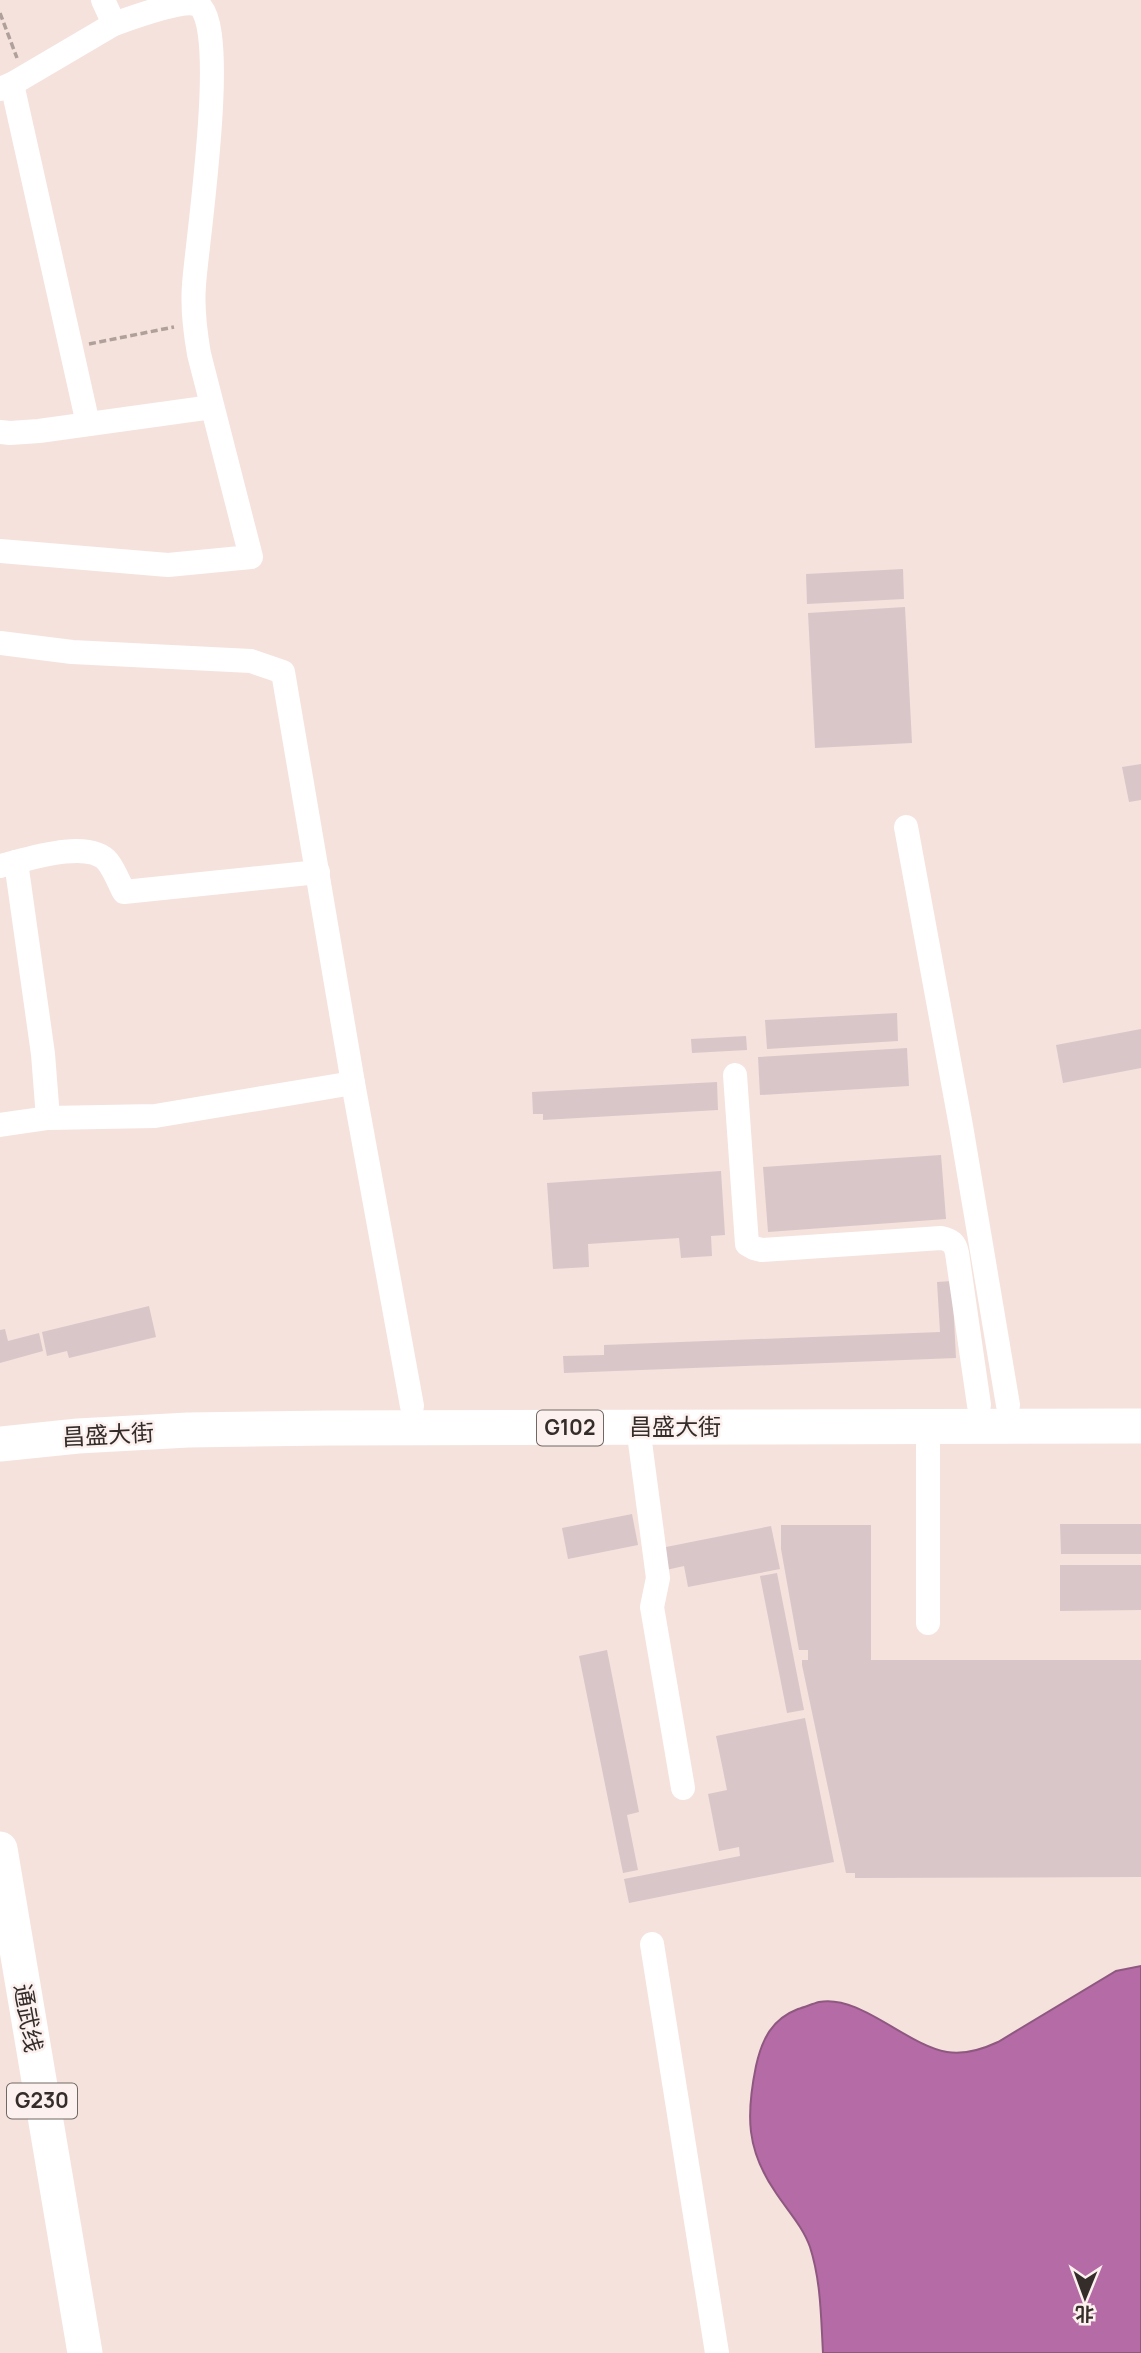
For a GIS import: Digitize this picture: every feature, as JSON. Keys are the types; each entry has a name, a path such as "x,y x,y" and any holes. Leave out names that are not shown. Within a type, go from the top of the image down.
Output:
{"highway":[{"name":"昌盛大街","path":"0,1422 187,1409 1141,1405"},
{"name":"昌盛大街","path":"0,1444 78,1436 188,1430 1141,1426"},
{"name":"通武线","path":"2,1868 85,2353"}],"street":[{"path":"103,0 114,23"},
{"path":"0,551 168,565 251,557 212,407 194,324 194,286 211,117 212,69 208,22 205,11 197,4 152,10 114,23 12,83 88,424"},
{"path":"0,432 30,432 212,407"},
{"path":"0,643 72,653 251,661 283,673 353,1083 412,1406"},
{"path":"906,827 946,1047 993,1405"},
{"path":"48,1118 43,1054 8,864 54,853 88,852 107,861 124,892 318,872"},
{"path":"735,1075 747,1244 762,1250 941,1238 949,1240 955,1245 993,1405"},
{"path":"0,1125 48,1118 155,1116 353,1083"},
{"path":"638,1427 658,1578 652,1607 683,1788"},
{"path":"928,1427 928,1623"},
{"path":"652,1944 717,2353"}],"path":[{"path":"0,13 12,83"},
{"path":"72,347 194,324"}],"shaded area":[{"path":"1141,1966 1141,2353 823,2353 818,2286 810,2247 766,2177 751,2132 751,2100 756,2066 761,2047 775,2024 798,2009 819,2002 835,2002 867,2012 931,2048 953,2053 967,2052 998,2042 1116,1971"}],"building":[{"path":"903,569 904,599 807,604 806,574"},
{"path":"905,607 912,743 815,748 808,613"},
{"path":"1141,764 1141,800 1129,802 1122,767"},
{"path":"897,1013 898,1041 767,1049 765,1020"},
{"path":"1141,1029 1141,1068 1063,1083 1056,1045"},
{"path":"746,1036 747,1050 692,1053 691,1039"},
{"path":"907,1048 909,1086 760,1095 758,1057"},
{"path":"717,1082 718,1110 543,1120 543,1114 533,1114 532,1092"},
{"path":"941,1155 946,1219 768,1232 763,1167"},
{"path":"721,1171 725,1235 711,1236 712,1256 681,1258 679,1238 588,1244 589,1267 553,1269 547,1183"},
{"path":"952,1281 956,1358 564,1373 563,1356 604,1355 604,1345 940,1332 937,1282"},
{"path":"149,1306 156,1337 69,1358 67,1351 47,1356 42,1332"},
{"path":"5,1329 8,1341 39,1333 43,1351 0,1363 0,1330"},
{"path":"632,1514 638,1545 568,1559 562,1528"},
{"path":"1060,1524 1141,1524 1141,1554 1061,1554"},
{"path":"781,1525 871,1525 871,1660 1141,1660 1141,1877 855,1878 855,1873 846,1873 802,1665 802,1660 808,1660 808,1650 799,1650 781,1549"},
{"path":"771,1526 780,1569 688,1587 684,1566 666,1570 661,1548"},
{"path":"1060,1565 1141,1565 1141,1610 1060,1611"},
{"path":"777,1573 804,1710 787,1713 760,1576"},
{"path":"607,1650 639,1812 627,1815 638,1870 623,1873 579,1656"},
{"path":"805,1718 834,1862 629,1903 624,1879 740,1856 739,1847 719,1851 708,1794 727,1790 716,1736"}]}
